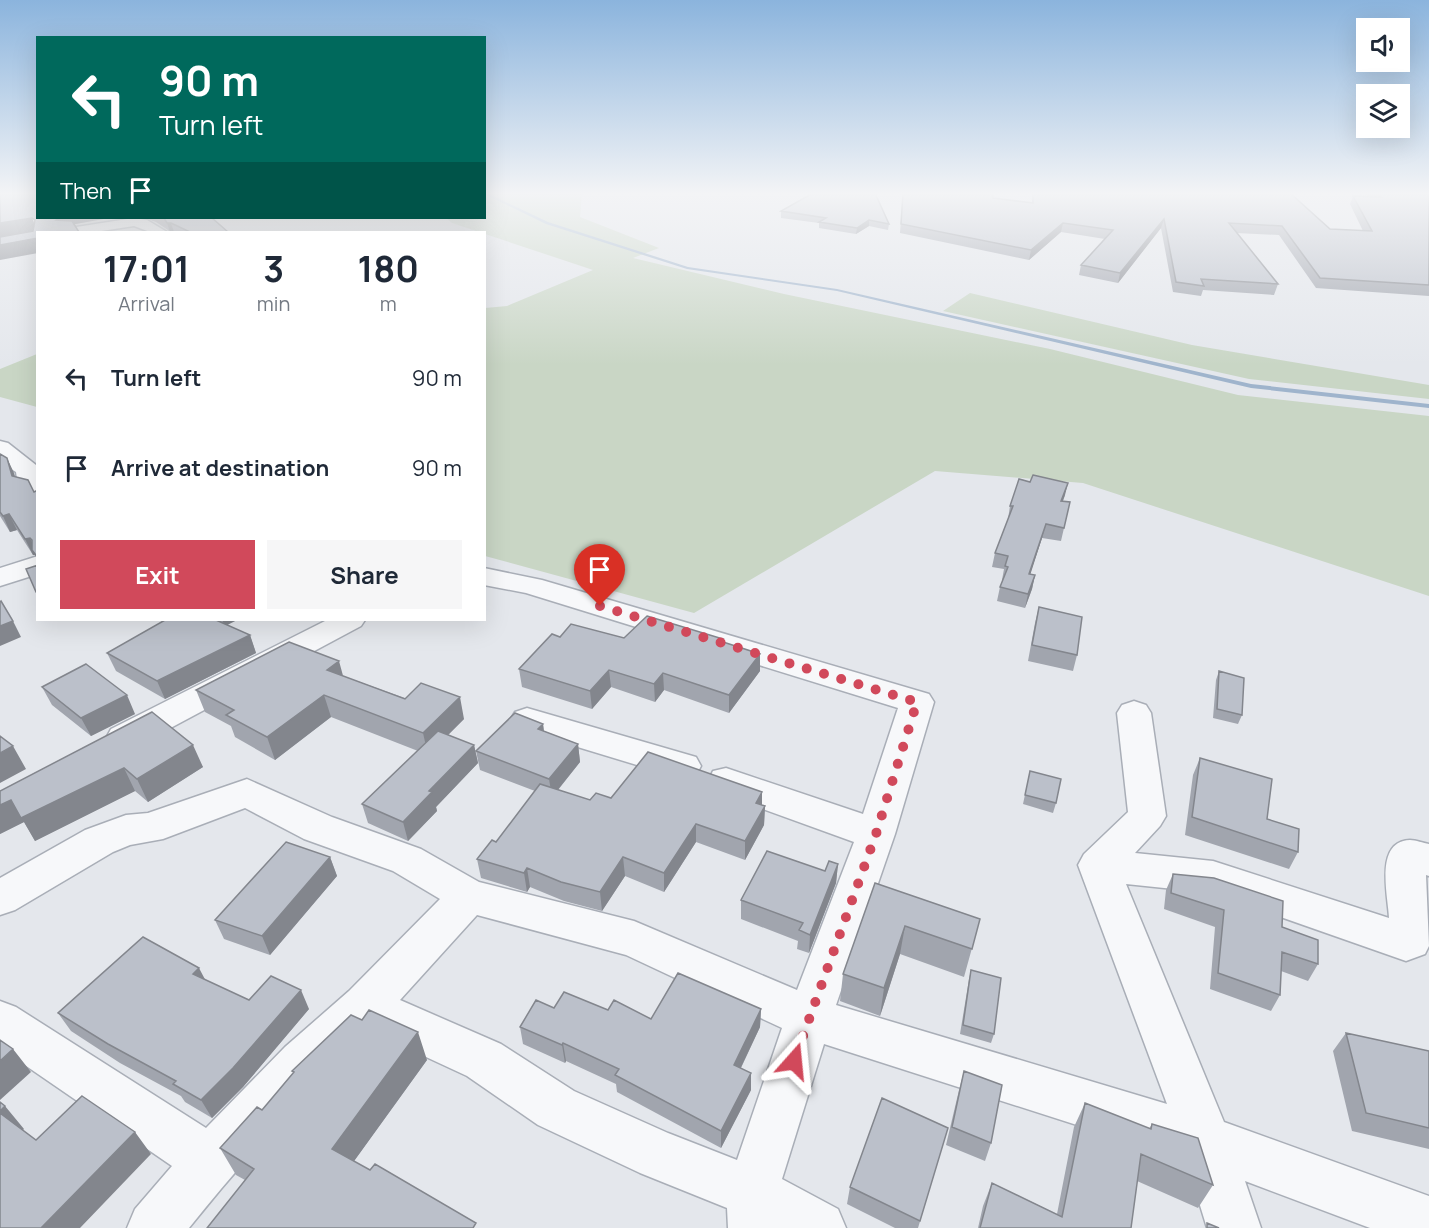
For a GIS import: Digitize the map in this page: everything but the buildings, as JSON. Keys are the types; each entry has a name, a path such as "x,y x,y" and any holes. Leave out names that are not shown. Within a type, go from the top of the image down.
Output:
{"street":[{"path":"0,448 3,454 14,459 27,470 30,485 36,486"},
{"path":"0,577 36,565"},
{"path":"486,576 532,586 917,702 876,834 809,1018 753,1210"},
{"path":"101,750 348,621"},
{"path":"1098,865 1147,816 1134,713"},
{"path":"527,720 683,766 876,834"},
{"path":"0,898 99,841 126,830 149,828 247,793 318,828 407,860 469,896 634,939 809,1018 1206,1141 1429,1223"},
{"path":"1098,865 1213,877 1406,942 1410,940 1412,934 1405,862 1409,856 1429,860"},
{"path":"1098,865 1206,1141 1234,1228"},
{"path":"154,1228 210,1161 302,1063 365,1006 469,896"},
{"path":"365,1006 484,1060 556,1108 658,1155 753,1210 819,1228"},
{"path":"0,1022 210,1161"}],"green space":[{"path":"534,250 653,250 633,258 784,294 1050,349 1238,395 1429,416 1429,596 1083,483 935,471 694,613 486,556 486,308 507,306 593,270"},
{"path":"970,293 1192,345 1429,385 1429,399 1249,379 943,311"},
{"path":"36,354 36,407 0,397 0,369"}],"waterway":[{"path":"632,250 687,268 837,290 1251,386 1429,406"}],"route":[{"path":"600,606 917,702 876,834 794,1061"}]}
